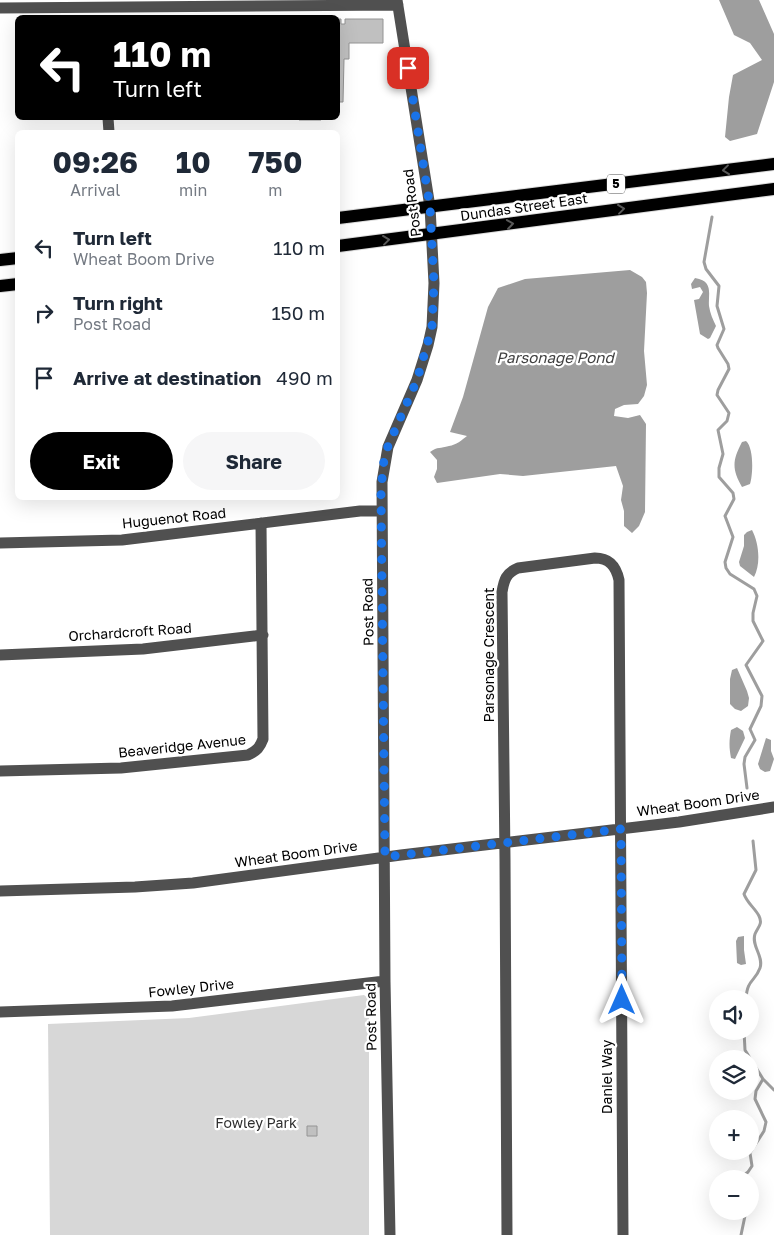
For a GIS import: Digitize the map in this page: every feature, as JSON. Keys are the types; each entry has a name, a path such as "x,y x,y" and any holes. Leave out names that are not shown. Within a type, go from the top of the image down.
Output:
{"main road":[{"name":"Dundas Street East","path":"340,218 774,164"},
{"name":"Dundas Street East","path":"340,246 774,189"},
{"path":"0,260 15,258"},
{"path":"0,286 15,284"}],"street":[{"path":"0,8 398,3"},
{"name":"Post Road","path":"390,1235 385,981 382,472 388,446 417,380 432,327 434,283 430,207 398,3"},
{"name":"Huguenot Road","path":"0,543 122,540 360,511 381,511"},
{"name":"Beaveridge Avenue","path":"0,771 154,766 248,755 255,752 264,739 261,523"},
{"name":"Parsonage Crescent","path":"505,843 502,592 505,578 518,568 595,558 605,559 611,563 619,580 621,829"},
{"name":"Orchardcroft Road","path":"0,655 143,649 263,635"},
{"name":"Wheat Boom Drive","path":"0,891 135,888 193,883 385,857 621,829 774,807"},
{"name":"Daniel Way","path":"621,829 623,1235"},
{"path":"505,843 507,1235"},
{"name":"Fowley Drive","path":"0,1012 172,1006 385,981"}],"green space":[{"name":"Fowley Park","path":"364,995 369,999 369,1235 50,1235 48,1024 189,1018"}],"water":[{"path":"719,0 759,0 774,34 774,82 757,134 730,141 725,137 733,75 762,60 750,43 734,35"},
{"name":"Parsonage Pond","path":"630,270 642,277 646,282 644,351 647,385 644,396 638,404 624,405 615,409 614,416 628,418 640,415 646,424 645,512 639,526 632,533 624,526 624,511 621,500 623,486 616,466 523,476 500,474 437,483 434,477 437,469 437,460 430,452 437,448 454,445 467,436 450,432 463,397 488,307 498,288 525,279"},
{"path":"695,278 705,282 709,289 709,309 716,326 708,339 700,334 694,300 699,299 703,292 700,287 692,289 691,284"},
{"path":"746,441 749,444 752,455 752,474 750,484 742,487 736,475 735,460 742,442"},
{"path":"752,530 758,554 758,566 754,577 740,566 739,562 744,546 744,535"},
{"path":"737,668 749,698 748,706 741,711 735,709 730,704 730,679 732,670"},
{"path":"737,727 743,731 745,738 735,759 731,758 730,741 731,730"},
{"path":"766,738 771,740 771,751 774,759 770,771 765,772 760,769 758,764"},
{"path":"744,936 746,964 741,965 737,963 736,941 738,937"}],"building":[{"path":"340,19 341,24 345,24 345,19 383,19 383,43 349,43 349,59 344,59 343,102 340,102"},
{"path":"307,1126 317,1126 317,1136 307,1136"}],"waterway":[{"path":"712,217 704,262 706,269 719,286 717,306 724,329 717,345 729,369 717,395 729,413 727,421 718,430 723,454 719,468 719,477 733,493 734,499 725,516 733,537 725,562 730,574 754,589 757,596 753,621 763,641 746,665 762,696 761,706 750,729 755,740 745,757 747,788"},
{"path":"748,990 761,964 754,938 760,919 744,894 756,870 753,841"},
{"path":"744,1040 745,1050 763,1079 756,1091 755,1099 766,1122 764,1131 750,1153 752,1166 749,1170"},
{"path":"763,1079 774,1090"},
{"path":"741,1235 744,1220"}],"route":[{"path":"408,68 430,207 434,283 432,327 424,361 394,430 382,472 385,857 621,829 622,1000"}]}
